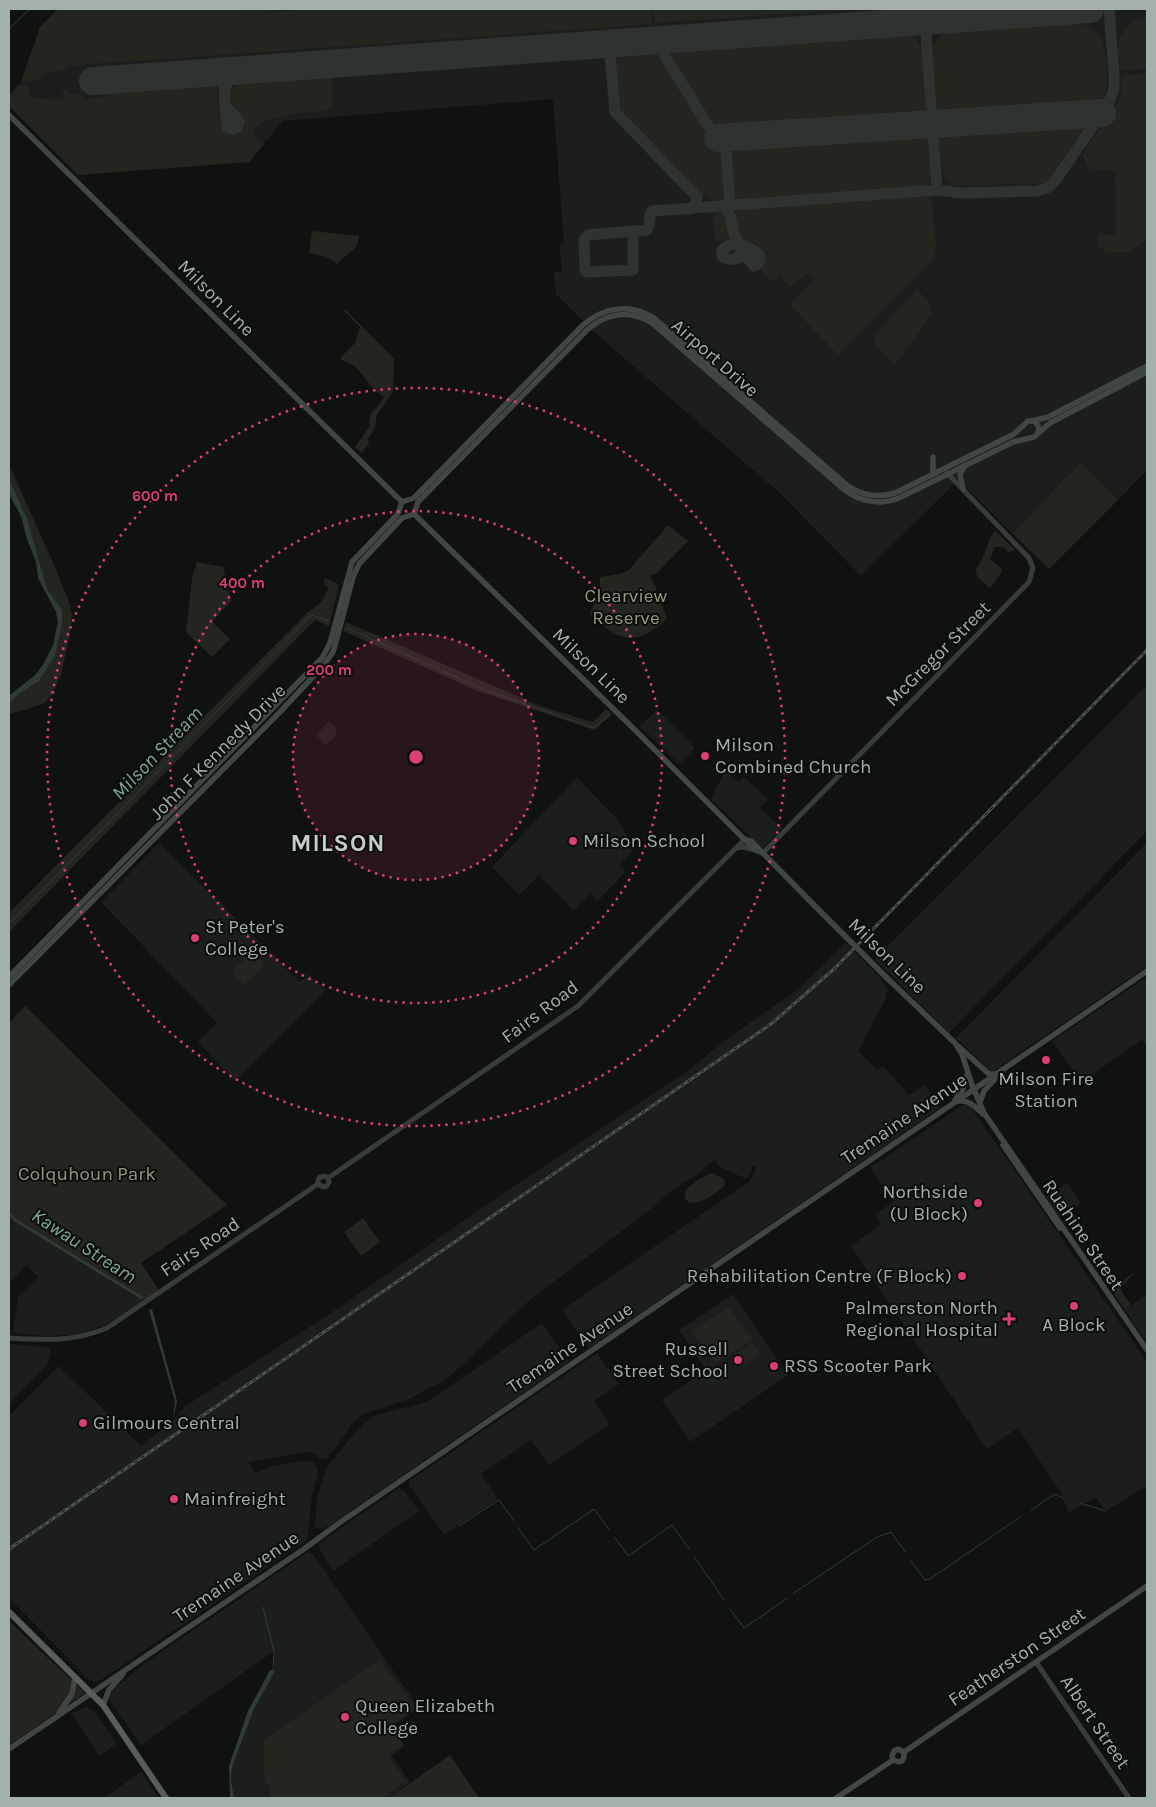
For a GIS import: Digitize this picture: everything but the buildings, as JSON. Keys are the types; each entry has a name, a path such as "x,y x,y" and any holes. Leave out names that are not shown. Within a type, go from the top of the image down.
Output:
{"highway":[{"path":"9,1612 103,1705 166,1798"}],"main road":[{"name":"Milson Line","path":"9,115 402,502"},
{"name":"Airport Drive","path":"409,499 414,498 583,325 602,312 620,308 638,310 654,318 853,489 871,496 889,495 1014,434 1022,425"},
{"name":"Airport Drive","path":"417,507 418,502 586,330 606,317 624,314 641,317 652,323 841,487 857,498 875,502 894,500 1013,442 1034,436 1050,423 1147,372"},
{"path":"1032,420 1038,426 1034,436 1024,436 1021,430 1022,425 1026,422 1032,420 1044,418 1147,366"},
{"path":"933,457 933,473"},
{"path":"963,489 960,475 965,465"},
{"path":"409,499 413,501 417,507 414,514 407,517 401,514 402,502 409,499"},
{"name":"John F Kennedy Drive","path":"9,985 238,750 322,658 330,643 352,562 394,518 400,509"},
{"name":"Milson Line","path":"414,514 755,850 762,853"},
{"name":"John F Kennedy Drive","path":"9,977 238,750 280,712 328,660 336,642 353,577 359,564 402,518 407,517"},
{"name":"Milson Line","path":"745,839 751,841 887,978 955,1043 962,1054 974,1090"},
{"name":"Tremaine Avenue","path":"9,1749 1147,971"},
{"path":"955,1043 989,1073 1001,1072"},
{"path":"942,1111 964,1089 967,1070"},
{"path":"980,1105 984,1091 1001,1072"},
{"name":"Ruahine Street","path":"974,1090 980,1105 990,1121 1147,1350"},
{"path":"953,1104 960,1101 970,1102 990,1121"},
{"name":"Ruahine Street","path":"996,1130 999,1138 1147,1356"},
{"name":"Featherston Street","path":"836,1798 893,1760 897,1762 902,1760 904,1752 1147,1586"},
{"path":"103,1705 109,1690 127,1669"},
{"path":"56,1716 72,1694 75,1677"}],"street":[{"name":"McGregor Street","path":"762,853 1029,582 1033,568 1029,558 943,468"},
{"name":"Fairs Road","path":"9,1338 54,1341 83,1337 107,1328 318,1184 321,1187 326,1187 329,1182 328,1178 578,1006 745,839"},
{"path":"736,848 743,847 755,850"},
{"name":"Albert Street","path":"1036,1662 1129,1798"}],"shaded area":[{"path":"58,9 1147,9 1147,470 1118,500 1081,462 1012,533 961,482 953,485 861,576 782,495 594,332 556,294 554,272 562,272 559,245 564,244 553,99 283,121 249,162 78,175 9,106 9,96 21,82 40,27"},
{"path":"9,479 27,519 47,589 62,610 62,623 55,655 39,681 21,692 9,703 10,695 34,676 43,665 53,645 58,622 56,612 38,578 36,562 21,516 9,494"},
{"path":"1147,685 1147,831 949,1033 875,959"},
{"path":"657,710 695,748 679,764 640,726"},
{"path":"329,721 335,727 337,734 326,745 316,735"},
{"path":"725,771 738,782 744,777 768,799 760,808 782,828 764,847 761,847 712,800 712,796"},
{"name":"Milson School","path":"577,777 617,819 625,831 632,851 619,865 625,872 598,901 590,894 573,910 539,875 519,895 492,867"},
{"name":"St Peter's College","path":"159,843 300,982 309,975 325,991 235,1081 198,1042 217,1023 101,902"},
{"path":"1147,843 1147,966 992,1072 956,1038"},
{"path":"846,943 880,978 887,990 885,1000 858,1051 878,1070 883,1066 909,1095 925,1085 940,1108 589,1348 562,1310 750,1181 757,1167 753,1166 747,1179 723,1169 714,1160 531,1299 443,1381 409,1399 361,1415 351,1425 326,1459 320,1459 314,1453 306,1452 248,1462 255,1473 272,1466 302,1461 310,1461 316,1465 318,1475 312,1495 307,1540 101,1680 95,1682 88,1679 9,1598 9,1416 59,1366 141,1446 177,1417 184,1407 328,1315 502,1194 686,1072 724,1041 797,990"},
{"path":"1147,977 1147,1046 1142,1039 1082,1082 1052,1041"},
{"name":"Palmerston North Regional Hospital","path":"963,1105 970,1106 1147,1362 1147,1488 1143,1488 1106,1511 1096,1497 1069,1513 1060,1491 1018,1428 987,1449 851,1246 881,1224 875,1215 894,1201 870,1168"},
{"path":"1067,1183 1081,1202 1060,1218 1046,1197"},
{"path":"9,1212 16,1219 143,1297 141,1299 14,1221"},
{"path":"9,1213 145,1300 106,1325 87,1332 44,1336 14,1333 18,1297 38,1277 26,1265 9,1283"},
{"name":"Russell Street School","path":"733,1294 788,1375 690,1442 662,1400 706,1370 679,1330"},
{"path":"1147,1294 1147,1337 1144,1339 1125,1310"},
{"path":"152,1309 177,1401 173,1420 175,1401 149,1310"},
{"path":"542,1323 569,1361 327,1527 319,1529 315,1527 317,1498 327,1467 353,1435 373,1416 427,1402"},
{"path":"9,1344 45,1347 50,1349 51,1353 48,1364 9,1404"},
{"path":"597,1353 619,1384 594,1401 610,1424 549,1465 531,1440 481,1474 498,1499 444,1535 409,1485 409,1481"},
{"path":"399,1488 403,1489 419,1511 333,1571 319,1548 321,1542"},
{"path":"308,1552 313,1554 419,1708 392,1727 405,1746 392,1756 410,1782 389,1798 234,1798 231,1780 232,1767 254,1709 274,1673 274,1651 141,1745 110,1701 109,1697 113,1690 142,1665"},
{"path":"270,1670 274,1670 274,1673 254,1709 232,1767 231,1780 234,1798 230,1798 229,1766 248,1711"},
{"path":"87,1707 95,1712 117,1743 99,1756 72,1714"},
{"path":"141,1772 159,1798 103,1798 113,1792"}],"green space":[{"path":"58,9 283,9 239,16 307,9 650,9 652,24 77,65 67,66 65,70 53,71 36,81 21,82 40,27"},
{"path":"653,9 858,9 655,23"},
{"path":"1147,18 1147,69 1121,70 1118,46 1120,38 1132,21"},
{"path":"1075,23 1095,30 1101,39 1106,60 1107,85 1098,108 1046,182 1039,184 952,185 944,176 941,166 933,51 937,39 945,33 953,31"},
{"path":"905,35 916,39 922,50 931,180 928,185 922,188 732,202 716,201 707,198 694,188 622,113 619,107 616,64 617,59 623,55"},
{"path":"1147,74 1147,238 1131,252 1106,252 1098,247 1097,237 1099,235 1116,234 1115,171 1088,168 1083,156 1086,148 1118,103 1121,94 1121,75"},
{"path":"332,76 332,110 288,115 266,121 258,126 253,132 259,141 265,143 249,162 78,175 9,106 9,96 18,85 27,85 32,98 61,100 64,96 62,90 67,89 69,95 79,94 84,99 108,97 113,92 217,84 218,108 222,126 226,131 232,132 240,129 243,123 242,117 233,104 230,95 237,84"},
{"path":"927,196 932,201 936,247 932,261 838,355 789,304 815,279 808,273 790,287 779,276 774,281 770,281 761,271 763,254 761,248 740,241 732,221 734,213 740,208"},
{"path":"719,210 725,214 729,221 733,238 731,240 724,239 715,242 713,216"},
{"path":"312,231 359,236 357,246 337,264 327,257 309,253"},
{"path":"917,290 929,301 932,313 895,365 875,345 874,335"},
{"path":"345,309 394,359 393,392 377,415 375,427 368,439 369,444 362,453 355,447 370,426 371,414 384,397 374,389 356,368 341,360 341,357 355,343 360,327 344,311"},
{"path":"1081,462 1118,500 1049,569 1012,533"},
{"path":"11,469 55,567 69,602 72,615 61,675 51,696 44,703 9,714 9,701 21,690 38,680 52,658 60,619 53,602 39,578 37,562 30,538 9,490 9,472"},
{"name":"Clearview Reserve","path":"668,525 688,541 657,573 650,576 667,619 646,634 636,637 619,635 590,614 600,587 600,577 620,574 629,570"},
{"path":"995,530 1015,550 1009,553 1003,547 995,547 990,559 1003,570 990,588 978,578 975,570"},
{"path":"197,562 223,567 231,601 212,622 230,639 212,657 186,632 192,578"},
{"path":"325,578 339,585 329,626 315,620 9,932 9,913 306,614 321,602 329,588 324,584"},
{"path":"346,622 540,706 593,722 606,709 612,714 594,730 478,691 343,631"},
{"path":"252,951 265,964 245,985 232,972"},
{"name":"Colquhoun Park","path":"25,1006 227,1205 141,1263 159,1290 145,1300 15,1220 9,1213 9,1023"},
{"path":"713,1173 725,1180 724,1187 696,1203 687,1201 685,1197 686,1190 702,1178"},
{"path":"363,1218 380,1242 361,1256 344,1232"},
{"path":"1135,1272 1121,1288 1131,1305 1125,1310 1111,1289"},
{"path":"729,1307 753,1340 715,1363 691,1331"},
{"path":"752,1343 761,1354 744,1366 735,1355"},
{"path":"9,1621 85,1693 9,1745"},
{"name":"Queen Elizabeth College","path":"380,1660 415,1708 390,1727 403,1745 388,1756 405,1781 383,1798 270,1798 269,1784 265,1782 263,1740"},
{"path":"450,1755 479,1798 389,1798"}],"waterway":[{"path":"9,29 30,9"},
{"name":"Milson Stream","path":"9,924 311,615 329,621"},
{"name":"Milson Stream","path":"347,628 483,689 594,728 609,715"},
{"path":"1031,1510 1055,1494 1063,1498"},
{"path":"459,1526 499,1500 514,1521"},
{"path":"1080,1503 1106,1511"},
{"path":"518,1528 534,1550 594,1509 609,1529"},
{"path":"911,1561 925,1580 930,1579 1020,1517"},
{"path":"615,1538 628,1556 672,1525 689,1549"},
{"path":"794,1593 877,1537 891,1532 905,1552"},
{"path":"695,1558 724,1600"},
{"path":"730,1609 744,1628 786,1599"},
{"name":"Kawau Stream","path":"263,1607 274,1651 273,1670"}],"taxiway":[{"path":"629,231 633,235 633,270 587,272 585,270 584,240 588,235 647,230 652,211 937,190 960,193 1037,191 1047,188 1054,182 1111,97 1114,88 1114,73 1109,9"},
{"path":"925,20 937,190"},
{"path":"655,40 705,121 726,149 730,205"},
{"path":"609,43 615,112 697,197 696,204 690,209"},
{"path":"225,104 239,121 234,129 227,127 224,103 228,81 240,70"},
{"path":"214,72 221,76 224,89"},
{"path":"723,206 727,209 731,218 735,238 741,244 757,252 760,259 758,264 754,266 741,251"},
{"path":"736,240 741,251 739,258 730,260 724,258 722,250 734,244 736,240"}],"runway":[{"path":"93,81 1090,9"},
{"path":"718,138 1102,113"}],"railway":[{"path":"9,1549 771,1024 834,969 1147,650"}],"place":[{"name":"Milson Combined Church","path":"705,756"},
{"name":"Milson School","path":"573,841"},
{"name":"St Peter's College","path":"195,938"},
{"name":"Milson Fire Station","path":"1046,1060"},
{"name":"Northside (U Block)","path":"978,1203"},
{"name":"Rehabilitation Centre (F Block)","path":"962,1276"},
{"name":"A Block","path":"1074,1306"},
{"name":"Palmerston North Regional Hospital","path":"1009,1319"},
{"name":"Russell Street School","path":"738,1360"},
{"name":"RSS Scooter Park","path":"774,1366"},
{"name":"Gilmours Central","path":"83,1423"},
{"name":"Mainfreight","path":"174,1499"},
{"name":"Queen Elizabeth College","path":"345,1717"}],"district":[{"name":"MILSON","path":"338,843"}]}
